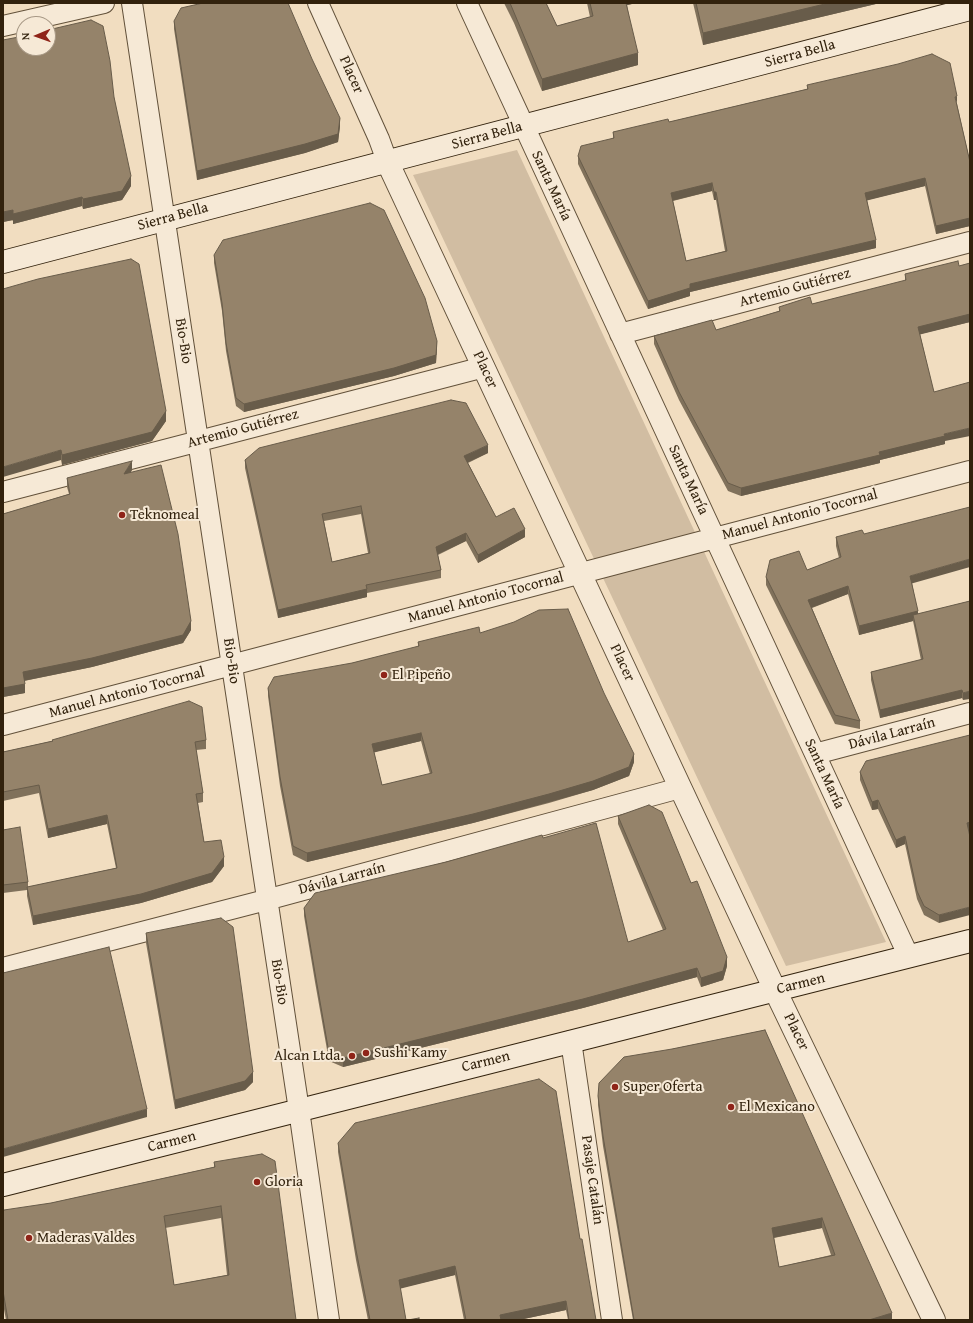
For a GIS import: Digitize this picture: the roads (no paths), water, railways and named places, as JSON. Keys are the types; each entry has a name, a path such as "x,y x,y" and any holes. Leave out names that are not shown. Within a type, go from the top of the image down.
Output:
{"main road":[{"name":"Sierra Bella","path":"3,262 970,10"},
{"name":"Placer","path":"387,162 775,990 934,1320"},
{"name":"Carmen","path":"3,1185 571,1041 970,942"}],"street":[{"path":"3,26 104,3"},
{"name":"Bio-Bio","path":"132,3 266,900 299,1110 328,1320"},
{"name":"Placer","path":"318,3 380,139 387,162"},
{"name":"Santa María","path":"467,3 909,957"},
{"name":"Artemio Gutiérrez","path":"620,334 970,242"},
{"name":"Artemio Gutiérrez","path":"3,492 198,440 484,367"},
{"name":"Manuel Antonio Tocornal","path":"3,725 970,471"},
{"name":"Dávila Larraín","path":"815,754 970,713"},
{"name":"Dávila Larraín","path":"3,968 266,900 680,788"},
{"name":"Pasaje Catalán","path":"571,1041 612,1320"}],"place":[{"name":"Teknomeal","path":"122,515"},
{"name":"El Pipeño","path":"384,675"},
{"name":"Sushi Kamy","path":"366,1053"},
{"name":"Alcan Ltda.","path":"352,1056"},
{"name":"Super Oferta","path":"615,1087"},
{"name":"El Mexicano","path":"731,1107"},
{"name":"Gloria","path":"257,1182"},
{"name":"Maderas Valdes","path":"29,1238"}]}
